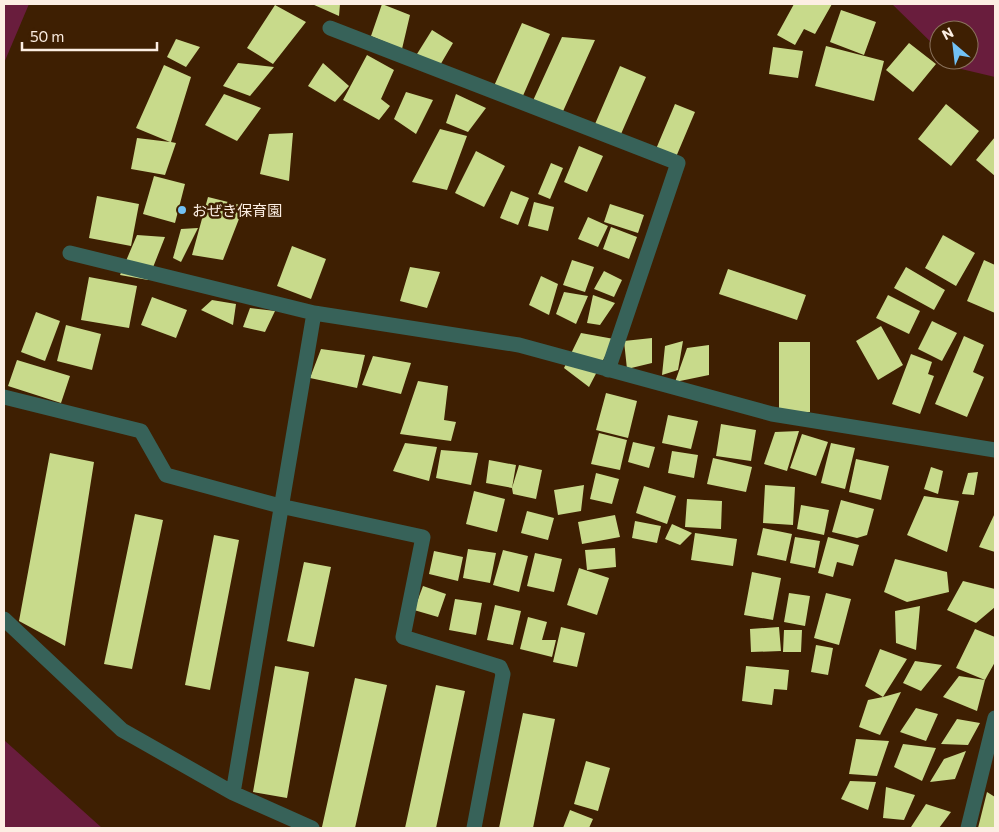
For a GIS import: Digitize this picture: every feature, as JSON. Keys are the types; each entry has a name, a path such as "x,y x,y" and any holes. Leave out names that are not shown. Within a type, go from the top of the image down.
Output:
{"street":[{"path":"330,28 678,163 608,370"},
{"path":"70,253 314,314 519,345 772,414 995,450"},
{"path":"233,793 280,506 314,314"},
{"path":"4,397 141,431 166,475 280,506 423,537 403,637 500,667 503,674 474,828"},
{"path":"4,619 122,730 233,793 312,828"},
{"path":"968,828 995,718"}],"shaded area":[{"path":"4,4 29,4 4,63"},
{"path":"892,4 995,4 995,77 965,70 979,70 979,20 929,20 929,40"},
{"path":"4,740 102,828 4,828"}],"building":[{"path":"312,4 340,4 339,16"},
{"path":"382,4 410,15 402,49 371,36"},
{"path":"794,4 832,4 815,34 804,29 795,45 777,35"},
{"path":"275,5 306,22 273,64 247,48"},
{"path":"841,10 876,22 864,55 830,42"},
{"path":"522,23 550,34 522,98 494,86"},
{"path":"432,30 453,43 439,67 417,54"},
{"path":"562,37 595,40 560,118 531,105"},
{"path":"176,39 200,47 186,67 167,57"},
{"path":"909,43 929,59 929,70 931,70 913,92 886,70"},
{"path":"826,46 884,61 874,101 815,86"},
{"path":"773,47 803,51 798,78 769,74"},
{"path":"367,55 394,70 381,99 390,106 379,120 343,100"},
{"path":"238,63 274,67 250,96 223,86"},
{"path":"323,63 349,86 335,102 308,86"},
{"path":"164,65 191,77 171,142 176,143 165,175 131,169 137,138 170,142 136,128"},
{"path":"620,66 646,77 621,134 595,124"},
{"path":"406,92 433,100 416,134 394,119"},
{"path":"224,94 261,108 237,141 205,125"},
{"path":"456,94 486,108 468,132 446,123"},
{"path":"675,104 695,112 676,157 656,149"},
{"path":"946,104 979,131 951,166 918,139"},
{"path":"440,129 467,136 447,190 412,182"},
{"path":"293,133 289,181 260,174 269,134"},
{"path":"995,137 995,176 976,160"},
{"path":"579,146 603,156 587,192 564,182"},
{"path":"476,151 505,166 484,207 455,193"},
{"path":"551,163 563,168 550,199 538,194"},
{"path":"154,176 185,184 175,223 143,214"},
{"path":"511,191 529,198 518,225 500,218"},
{"path":"97,196 139,204 131,246 89,238"},
{"path":"208,197 244,206 223,260 192,255"},
{"path":"534,202 554,207 548,231 528,226"},
{"path":"610,204 644,215 638,233 604,222"},
{"path":"588,217 608,226 598,247 578,239"},
{"path":"611,227 637,237 629,259 603,249"},
{"path":"198,228 181,262 173,258 181,229"},
{"path":"137,235 165,237 148,280 120,275"},
{"path":"943,235 975,253 956,286 925,268"},
{"path":"292,246 326,259 311,299 277,286"},
{"path":"572,260 594,267 585,292 563,285"},
{"path":"984,260 995,265 995,313 967,301"},
{"path":"410,267 440,272 427,308 400,301"},
{"path":"906,267 945,290 934,310 894,288"},
{"path":"728,269 806,295 797,320 719,294"},
{"path":"604,271 622,280 614,297 594,289"},
{"path":"541,276 558,284 549,315 529,305"},
{"path":"89,277 137,286 129,328 81,320"},
{"path":"564,292 588,296 576,324 556,314"},
{"path":"593,295 615,303 600,325 587,323"},
{"path":"888,295 920,311 909,334 876,318"},
{"path":"152,297 187,310 176,338 141,325"},
{"path":"212,300 236,304 233,325 201,310"},
{"path":"250,308 275,311 265,332 243,327"},
{"path":"36,312 60,321 45,361 21,352"},
{"path":"932,321 957,333 942,361 918,349"},
{"path":"66,325 101,334 92,370 57,361"},
{"path":"881,326 903,365 878,380 856,341"},
{"path":"581,333 614,339 589,387 564,368"},
{"path":"964,336 984,345 973,372 984,377 967,417 935,404"},
{"path":"652,338 652,363 627,369 624,341"},
{"path":"683,341 678,370 662,375 665,346"},
{"path":"779,342 810,342 810,412 779,413"},
{"path":"709,345 709,375 675,382 687,348"},
{"path":"321,349 365,355 357,388 310,378"},
{"path":"911,354 932,362 928,374 934,376 920,414 892,404"},
{"path":"373,356 411,363 401,394 362,385"},
{"path":"17,360 70,376 61,403 8,386"},
{"path":"418,381 448,386 444,420 456,422 451,441 400,434"},
{"path":"606,393 637,401 628,438 596,430"},
{"path":"668,415 698,421 691,449 662,443"},
{"path":"721,424 756,430 751,461 716,456"},
{"path":"799,431 787,471 764,464 775,432"},
{"path":"599,433 627,440 620,470 591,464"},
{"path":"802,434 828,442 816,476 790,468"},
{"path":"633,442 655,447 649,468 628,462"},
{"path":"405,443 437,447 429,481 393,471"},
{"path":"831,443 855,448 845,489 821,483"},
{"path":"441,450 478,453 471,485 436,478"},
{"path":"672,451 698,455 694,478 668,473"},
{"path":"50,453 94,462 65,646 19,621"},
{"path":"713,458 752,467 746,492 707,484"},
{"path":"856,459 889,466 881,500 849,492"},
{"path":"489,460 516,465 512,488 486,483"},
{"path":"519,465 542,470 536,499 513,494 512,488"},
{"path":"931,467 943,471 938,494 924,489"},
{"path":"978,472 974,495 962,494 968,473"},
{"path":"596,473 619,479 612,504 590,499"},
{"path":"584,485 581,511 558,515 554,490"},
{"path":"765,485 795,487 793,525 763,523"},
{"path":"644,486 676,496 667,524 636,513"},
{"path":"474,491 505,499 497,532 466,524"},
{"path":"924,496 959,501 947,552 907,535"},
{"path":"687,499 722,501 721,529 685,527"},
{"path":"841,500 874,509 867,535 857,538 832,532"},
{"path":"801,505 829,510 824,535 797,529"},
{"path":"527,511 554,518 548,540 521,533"},
{"path":"995,513 995,552 979,547"},
{"path":"135,514 163,520 132,669 104,664"},
{"path":"615,515 620,537 582,544 578,522"},
{"path":"635,521 661,526 657,543 632,538"},
{"path":"672,524 692,533 680,545 665,539"},
{"path":"763,528 792,534 786,561 757,555"},
{"path":"695,533 737,539 733,566 691,560"},
{"path":"214,535 239,540 210,690 185,685"},
{"path":"795,537 820,541 815,568 790,563"},
{"path":"828,537 859,545 853,566 837,562 833,577 818,573"},
{"path":"615,548 616,567 587,570 585,550"},
{"path":"468,549 496,553 490,583 463,578"},
{"path":"503,550 528,556 519,592 493,585"},
{"path":"434,551 463,557 458,581 429,574"},
{"path":"535,553 562,559 554,592 527,586"},
{"path":"895,559 947,572 949,592 907,602 884,592"},
{"path":"304,562 331,567 314,647 287,641"},
{"path":"579,568 609,578 597,615 567,605"},
{"path":"752,572 781,578 773,620 744,615"},
{"path":"963,581 995,589 995,607 976,623 947,610"},
{"path":"423,586 446,594 438,617 414,610"},
{"path":"789,593 810,596 805,626 784,622"},
{"path":"826,593 851,599 839,645 814,638"},
{"path":"455,599 482,603 476,635 449,630"},
{"path":"495,605 521,611 513,645 487,640"},
{"path":"920,606 916,650 896,643 895,611"},
{"path":"528,617 547,622 542,640 556,640 552,657 520,649"},
{"path":"561,627 585,633 577,667 553,662"},
{"path":"779,627 781,651 751,652 750,629"},
{"path":"975,629 995,637 995,662 985,680 956,668"},
{"path":"784,630 802,630 801,652 783,652"},
{"path":"816,645 833,648 828,675 811,672"},
{"path":"880,649 907,659 883,697 865,686"},
{"path":"915,661 942,665 921,691 903,683"},
{"path":"275,666 309,672 287,798 253,792"},
{"path":"746,666 789,670 787,690 774,689 772,705 742,701"},
{"path":"959,676 985,680 977,711 943,697"},
{"path":"355,678 387,685 355,828 326,828 322,827"},
{"path":"436,685 465,691 436,828 405,828"},
{"path":"901,692 880,735 859,727 868,700"},
{"path":"916,708 938,714 926,741 900,732"},
{"path":"523,713 555,719 533,828 499,828"},
{"path":"957,719 980,723 968,745 941,744"},
{"path":"856,739 889,741 877,776 849,774"},
{"path":"903,744 936,748 922,781 894,767"},
{"path":"966,751 955,779 930,782 944,759"},
{"path":"586,761 610,768 598,811 574,804"},
{"path":"850,781 876,782 868,810 841,799"},
{"path":"886,787 915,795 904,820 883,818"},
{"path":"987,792 995,797 995,828 978,828"},
{"path":"926,804 951,812 939,828 911,827"},
{"path":"570,810 593,819 589,828 563,828"}],"place":[{"name":"おぜき保育園","path":"182,210"}]}
